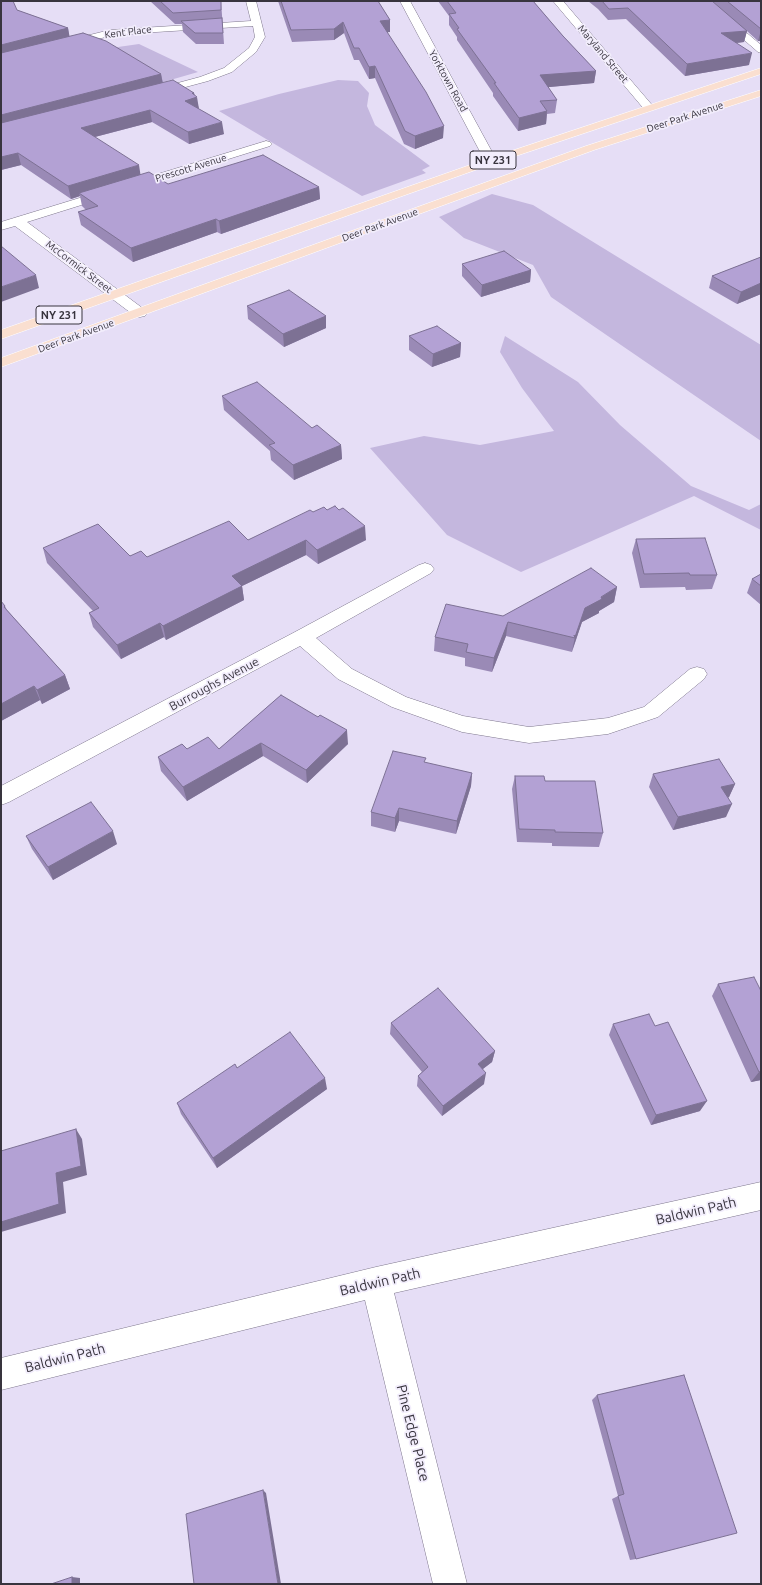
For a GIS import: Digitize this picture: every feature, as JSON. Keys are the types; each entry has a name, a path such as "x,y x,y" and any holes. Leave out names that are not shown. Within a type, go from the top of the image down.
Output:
{"main road":[{"name":"Deer Park Avenue","path":"1,335 491,161 761,71"},
{"name":"Deer Park Avenue","path":"1,363 590,148 761,93"}],"street":[{"path":"142,96 204,79 228,70 253,50 260,36 251,1"},
{"name":"Yorktown Road","path":"405,1 491,161"},
{"name":"Maryland Street","path":"558,1 648,108"},
{"path":"704,1 761,50"},
{"name":"Kent Place","path":"51,48 87,38 140,30 257,23"},
{"name":"Prescott Avenue","path":"1,226 266,144"},
{"name":"McCormick Street","path":"17,221 140,313"},
{"name":"Burroughs Avenue","path":"1,796 302,637 425,569"},
{"path":"302,637 345,674 399,702 462,724 529,735 608,726 651,712 697,674"},
{"name":"Baldwin Path","path":"1,1374 376,1282 761,1196"},
{"name":"Pine Edge Place","path":"376,1282 450,1584"}],"shaded area":[{"path":"139,44 198,72 160,83 104,49"},
{"path":"338,80 358,81 369,93 367,106 375,125 430,166 422,170 426,173 362,196 219,111 279,94"},
{"path":"492,194 533,205 761,345 761,441 551,297 533,265 464,238 439,217"},
{"path":"505,336 578,382 620,425 691,486 749,510 761,504 761,530 694,496 521,572 447,535 370,448 424,436 480,445 554,431 522,388 500,352"}],"building":[{"path":"1,1 13,1 17,10 68,28 1,45"},
{"path":"160,1 221,1 221,10 173,13"},
{"path":"281,1 378,1 390,20 380,21 426,92 444,126 415,136 405,131 375,66 369,67 359,48 354,48 343,22 334,29 291,30"},
{"path":"447,1 533,1 596,71 540,75 557,100 540,101 547,111 519,118 457,29 459,28 449,14 456,13"},
{"path":"602,1 712,1 747,31 721,33 752,53 687,64 628,8 609,9"},
{"path":"727,1 761,1 761,29"},
{"path":"222,18 223,33 195,33 181,21"},
{"path":"83,33 106,41 161,74 1,115 1,53"},
{"path":"173,80 194,93 192,93 197,97 185,101 222,122 188,132 150,110 81,128 139,165 68,186 18,153 1,157 1,123"},
{"path":"263,155 319,187 219,221 216,219 131,248 78,212 98,206 79,193 149,172 168,184"},
{"path":"1,246 36,275 1,287"},
{"path":"504,251 531,270 482,285 462,264"},
{"path":"761,257 761,283 741,292 712,276"},
{"path":"289,290 326,316 283,334 247,306"},
{"path":"437,326 461,343 433,354 409,336"},
{"path":"257,382 312,428 317,425 341,445 293,465 269,445 275,443 222,396"},
{"path":"335,506 339,510 343,508 365,526 317,550 306,540 232,576 242,586 163,626 160,623 117,645 89,613 99,608 43,548 98,524 130,556 141,551 147,557 229,521 248,540 310,510 313,512 324,507 327,510"},
{"path":"705,538 717,575 690,575 689,573 644,574 636,539"},
{"path":"591,568 617,587 601,597 602,599 585,608 575,637 574,635 575,638 508,622 494,658 466,652 468,644 435,637 446,604 503,616"},
{"path":"761,574 761,586 752,579"},
{"path":"1,601 5,606 4,607 65,675 37,690 34,686 1,704"},
{"path":"281,695 318,717 320,715 347,730 306,770 261,743 183,787 158,757 182,744 187,749 208,737 219,749"},
{"path":"393,751 426,758 424,762 472,773 457,821 399,808 395,818 371,812"},
{"path":"719,759 735,784 721,787 732,804 678,817 653,774"},
{"path":"515,776 544,776 545,781 595,781 603,833 555,832 555,830 519,829"},
{"path":"91,802 113,831 48,867 26,836"},
{"path":"754,977 761,991 761,1071 759,1072 718,984"},
{"path":"438,988 495,1051 478,1064 486,1073 443,1106 418,1076 428,1067 391,1023"},
{"path":"649,1014 655,1026 668,1022 707,1101 656,1115 613,1024"},
{"path":"290,1032 325,1078 213,1158 177,1103 235,1064 237,1068"},
{"path":"76,1129 81,1166 56,1173 59,1204 1,1222 1,1151"},
{"path":"684,1375 737,1533 636,1559 618,1496 624,1494 597,1395"},
{"path":"263,1490 278,1584 194,1584 186,1514"},
{"path":"72,1577 72,1584 51,1584"}]}
